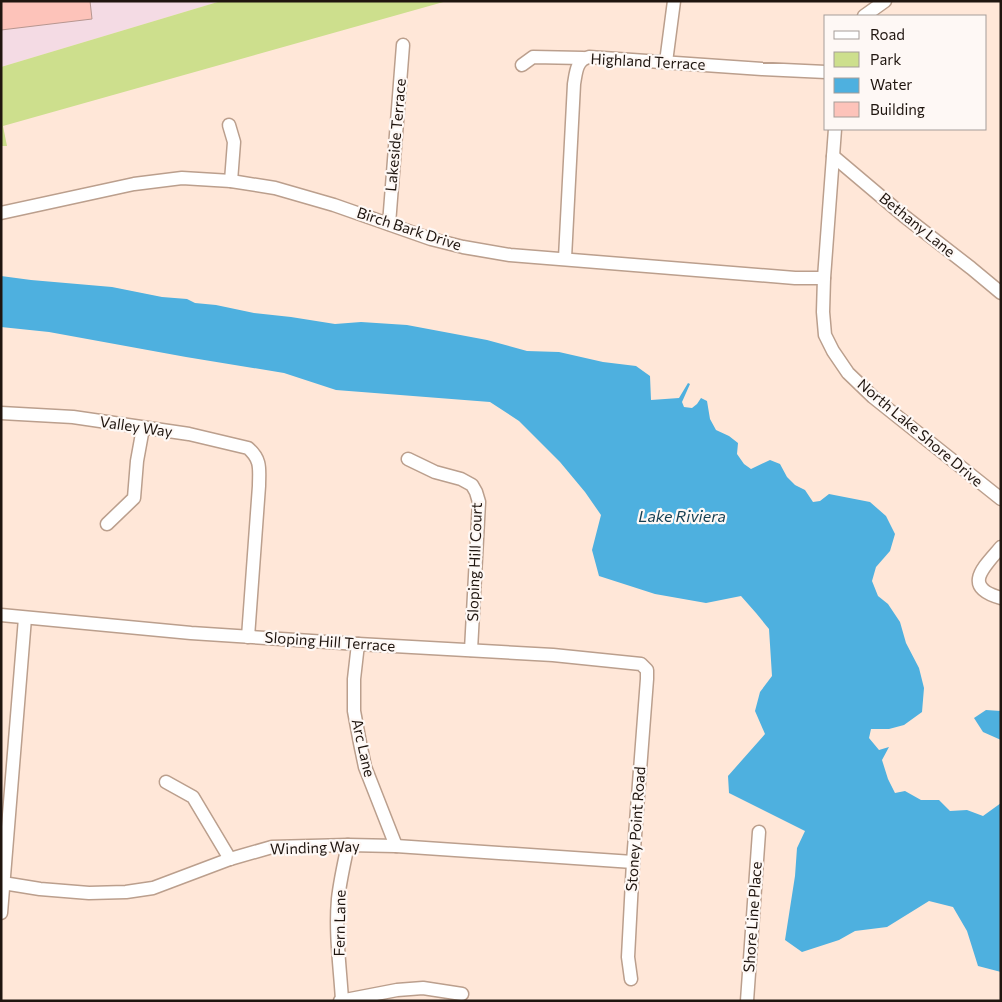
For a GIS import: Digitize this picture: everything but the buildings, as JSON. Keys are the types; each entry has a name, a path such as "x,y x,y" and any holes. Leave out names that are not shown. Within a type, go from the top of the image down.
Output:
{"street":[{"path":"666,62 674,1"},
{"path":"865,15 885,1"},
{"name":"Lakeside Terrace","path":"389,224 403,45"},
{"path":"522,65 533,57 583,58"},
{"name":"Highland Terrace","path":"565,258 574,84 579,63 583,58 824,72"},
{"path":"229,125 234,142 232,181"},
{"name":"North Lake Shore Drive","path":"835,130 823,312 826,335 833,351 848,373 873,397 1001,499"},
{"name":"Bethany Lane","path":"833,156 904,216 1001,293"},
{"name":"Birch Bark Drive","path":"1,213 134,184 182,178 232,181 275,188 334,205 431,239 510,255 796,278 824,278"},
{"name":"Valley Way","path":"1,413 73,418 188,434 248,448 256,454 259,464 259,486 248,637"},
{"path":"107,524 134,498 137,461 143,428"},
{"name":"Sloping Hill Court","path":"408,459 434,472 461,479 472,485 476,492 479,502 471,650"},
{"path":"1001,547 984,566 978,576 978,581 987,593 1001,598"},
{"name":"Sloping Hill Terrace","path":"1,615 248,637 553,655 641,664 647,670 647,679"},
{"path":"1,913 25,618"},
{"name":"Arc Lane","path":"358,644 354,679 354,711 360,743 365,767 396,846"},
{"name":"Stoney Point Road","path":"631,979 628,957 633,862 647,679"},
{"path":"166,782 193,797 230,859"},
{"name":"Shore Line Place","path":"747,1001 760,832"},
{"name":"Fern Lane","path":"341,1000 338,900 348,846"},
{"name":"Winding Way","path":"3,883 40,889 89,893 126,892 152,888 230,859 272,847 396,846 633,862"},
{"path":"341,1000 397,990 423,988 462,994"}],"shaded area":[{"path":"1,1 221,1 1,67"}],"green space":[{"path":"221,1 447,1 3,126 7,146 1,146 1,67"}],"water":[{"name":"Lake Riviera","path":"1,276 112,287 162,297 187,299 195,303 216,305 254,313 335,324 361,322 407,325 487,340 527,351 559,352 603,362 636,366 650,376 651,400 679,398 688,383 690,384 682,402 684,407 692,408 701,398 707,401 710,419 716,430 738,443 737,454 744,464 751,469 770,460 780,464 787,477 795,485 805,490 813,502 820,501 829,494 870,502 886,516 895,534 890,551 876,567 872,581 878,596 888,604 900,622 906,643 919,668 924,688 922,712 904,725 889,729 871,729 869,738 879,750 889,747 882,760 895,793 905,791 921,800 939,800 950,811 967,810 983,816 1001,803 1001,972 978,966 967,931 953,907 929,901 887,927 855,931 839,940 802,952 785,940 795,876 797,848 805,831 729,793 728,776 765,734 755,711 760,692 772,676 769,629 741,596 706,603 655,594 599,576 592,550 601,515 560,462 519,421 490,402 336,390 284,373 49,332 1,327"},
{"path":"986,710 1001,711 1001,740 983,732 974,718"}]}
